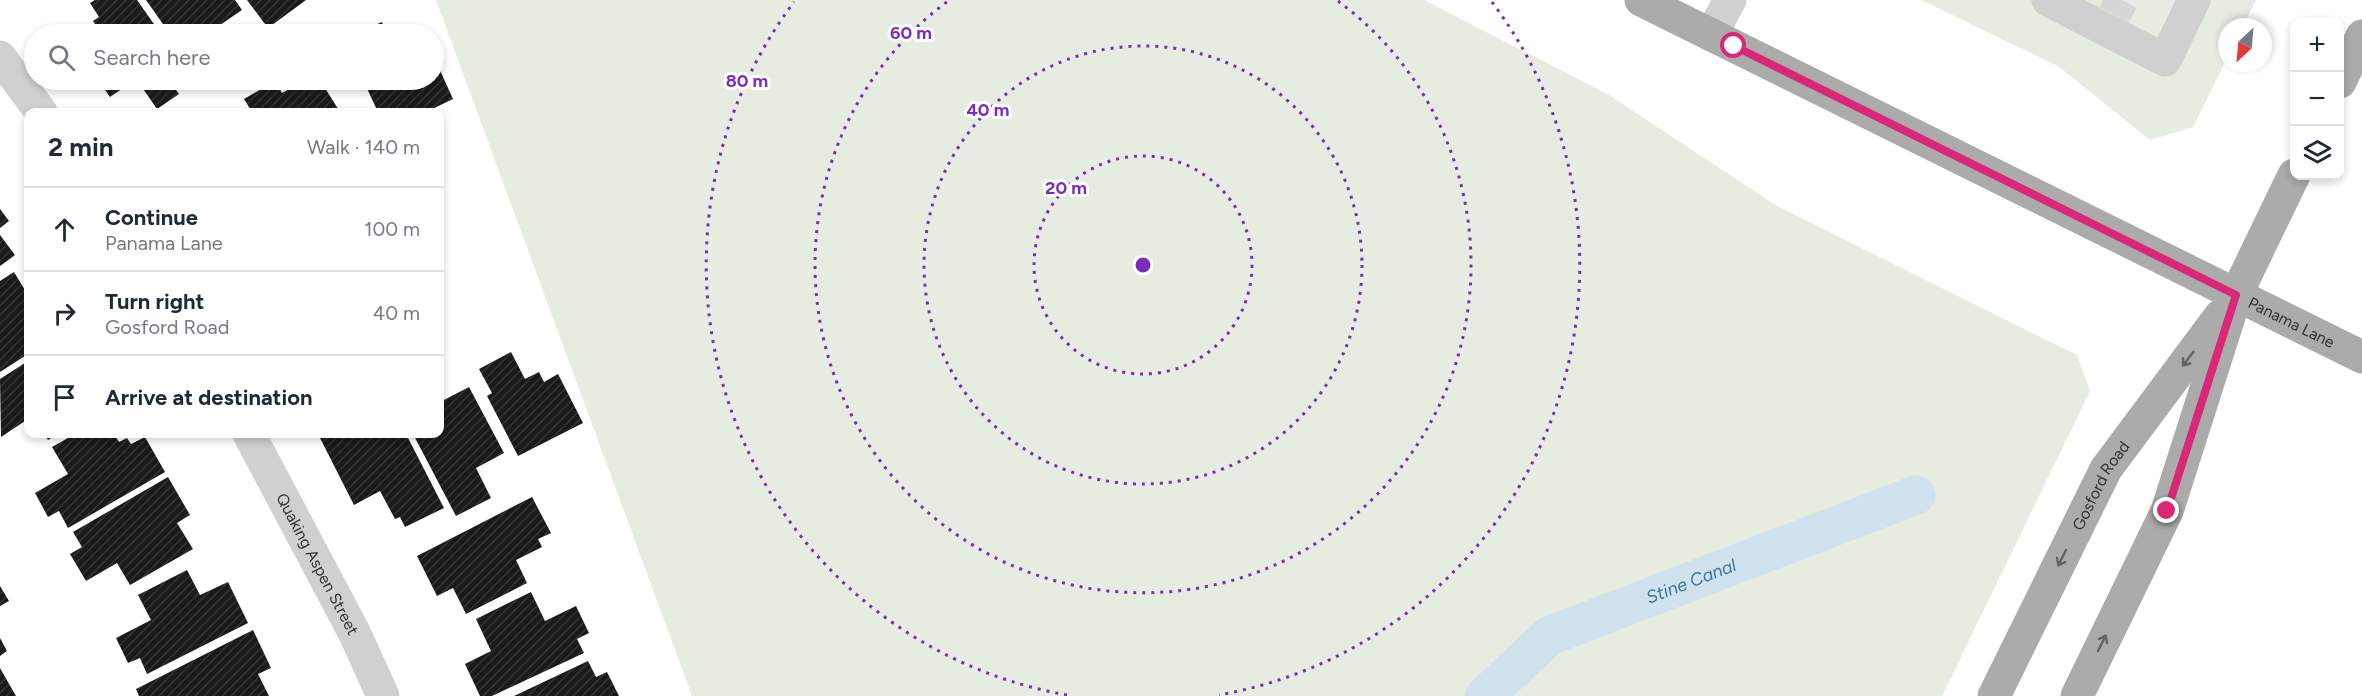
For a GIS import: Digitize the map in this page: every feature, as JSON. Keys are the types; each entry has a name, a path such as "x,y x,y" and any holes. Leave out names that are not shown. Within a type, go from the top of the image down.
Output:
{"main road":[{"name":"Panama Lane","path":"1641,0 2362,357"},
{"path":"2344,74 2362,36"},
{"name":"Gosford Road","path":"2077,696 2167,511 2236,295 2292,180"},
{"name":"Gosford Road","path":"1994,696 2106,469 2236,295"}],"street":[{"path":"1711,35 1730,0"},
{"path":"2056,2 2110,23 2165,60 2194,0"},
{"path":"0,57 24,89"},
{"path":"25,90 38,108"},
{"name":"Quaking Aspen Street","path":"251,438 355,634 383,696"}],"shaded area":[{"path":"436,0 1424,0 1609,95 1777,206 2077,355 2090,391 1942,696 692,696"},
{"path":"1921,0 2256,0 2247,18 2218,18 2218,72 2220,72 2193,127 2150,140 2058,66"}],"building":[{"path":"95,0 137,0 154,24 95,24 93,21 99,17 90,3"},
{"path":"146,0 235,0 242,10 221,24 163,24"},
{"path":"247,0 306,0 273,24 265,24"},
{"path":"444,79 453,99 434,108 376,108 368,90 444,90"},
{"path":"105,90 120,90 110,97"},
{"path":"144,90 176,90 179,94 156,108"},
{"path":"260,90 280,90 282,93 287,90 326,90 338,108 250,108 244,99"},
{"path":"0,209 9,221 0,228"},
{"path":"0,235 15,255 0,266"},
{"path":"14,272 24,288 24,357 0,372 0,281"},
{"path":"511,352 525,379 539,372 544,382 558,374 583,423 518,456 487,396 492,393 479,369"},
{"path":"24,364 24,422 1,437 0,379"},
{"path":"469,387 504,453 476,468 491,498 456,516 415,438 444,438 444,400"},
{"path":"68,438 116,438 119,442 127,438 131,444 146,438 165,472 68,528 59,511 48,517 35,493 68,474 52,447"},
{"path":"320,438 408,438 444,508 405,527 400,517 395,519 380,491 354,505"},
{"path":"168,477 190,515 177,523 193,549 130,585 117,563 86,581 70,554 82,547 73,532"},
{"path":"532,497 551,533 538,539 542,547 516,560 527,583 466,614 453,588 437,596 417,556"},
{"path":"187,570 200,595 228,582 248,623 147,674 140,658 128,663 116,638 151,620 138,595"},
{"path":"0,586 9,601 0,606"},
{"path":"531,592 545,621 576,606 589,633 577,639 584,653 492,696 480,696 465,664 491,651 476,619"},
{"path":"253,630 271,668 258,674 269,696 139,696 136,689"},
{"path":"0,638 7,651 0,656"},
{"path":"588,661 596,677 607,672 619,696 514,696"},
{"path":"0,668 16,696 0,696"}],"waterway":[{"name":"Stine Canal","path":"1485,696 1549,636 1916,495"}],"tunnel":[{"path":"2114,15 2122,0"}],"route":[{"path":"1734,46 2236,295 2167,511"}]}
